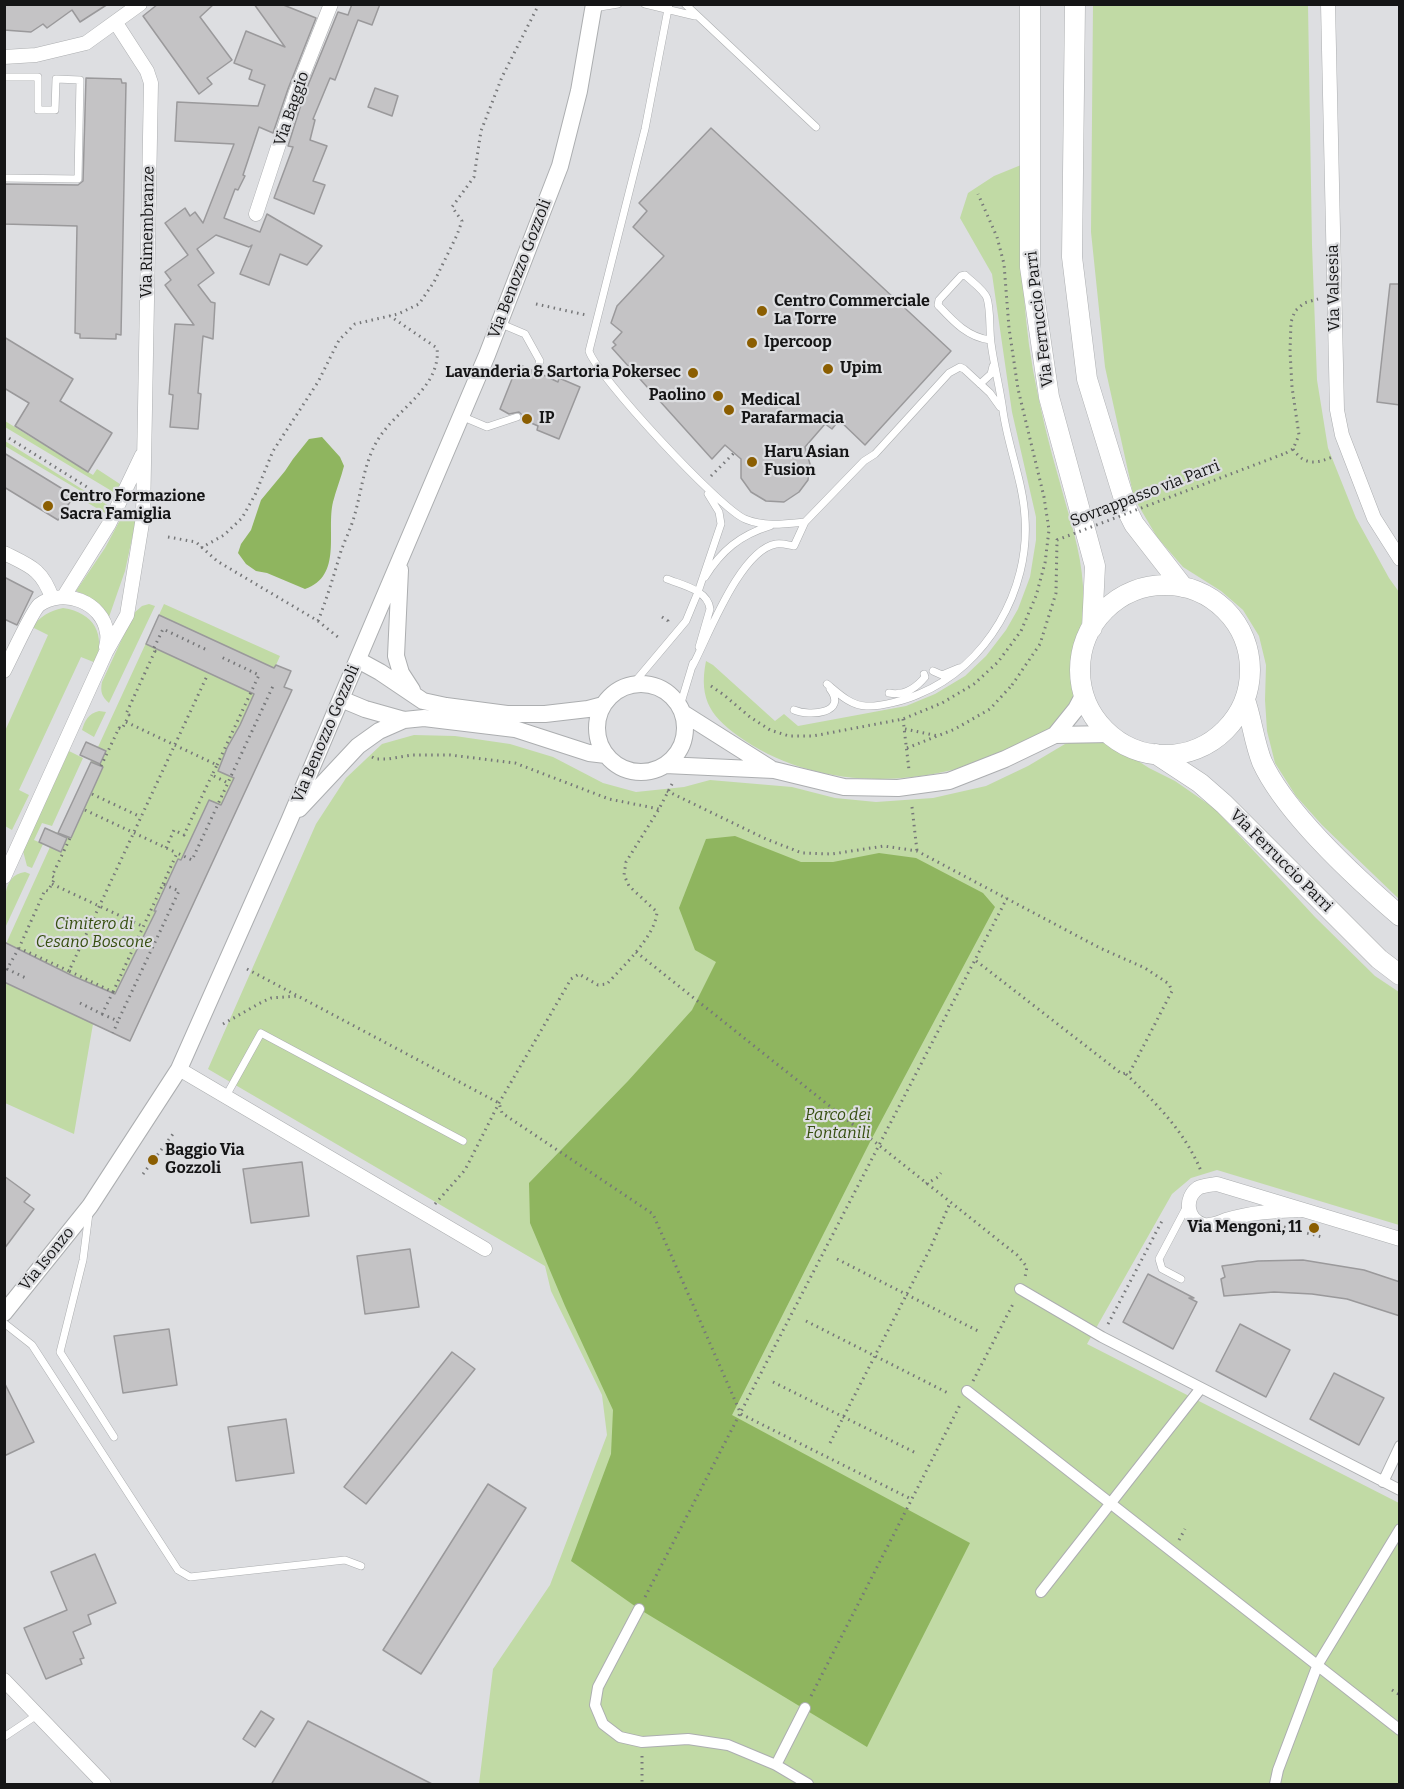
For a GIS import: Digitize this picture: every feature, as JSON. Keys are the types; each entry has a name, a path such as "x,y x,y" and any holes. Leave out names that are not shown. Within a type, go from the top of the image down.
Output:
{"main road":[{"name":"Via Ferruccio Parri","path":"1030,4 1030,267 1049,397 1095,566 1092,628"},
{"path":"1075,4 1072,257 1088,379 1131,518 1183,587"},
{"name":"Via Ferruccio Parri","path":"1161,585 1183,587 1202,593 1220,605 1240,629 1250,659 1249,680 1245,700 1228,728 1209,743 1187,752 1156,754 1136,749 1110,734 1095,717 1084,694 1081,677 1082,656 1092,628 1098,618 1113,603 1131,592 1161,585"},
{"name":"Via Ferruccio Parri","path":"1245,700 1252,719 1257,749 1278,789 1345,865 1400,916"},
{"name":"Via Ferruccio Parri","path":"1156,754 1200,783 1224,804 1379,959 1400,975"}],"street":[{"path":"4,57 36,55 86,43 140,4"},
{"name":"Via Baggio","path":"256,214 296,92 331,4"},
{"name":"Via Valsesia","path":"1328,4 1337,410 1342,435 1374,518 1400,559"},
{"name":"Via Benozzo Gozzoli","path":"90,1206 179,1069 289,821 461,416 560,166 579,91 594,6"},
{"name":"Via Rimembranze","path":"4,877 106,652 127,615 143,521 151,83 147,71 116,23"},
{"name":"Via Rimembranze","path":"4,671 37,606 58,597 109,524 144,451"},
{"path":"4,553 37,570 58,597 84,601 99,614 107,632 106,652"},
{"path":"401,558 396,656 401,673 416,696"},
{"path":"358,660 423,701 446,706 507,714 545,714 603,705"},
{"path":"645,683 670,694 681,710 685,728 682,744 674,758 665,765 647,772 631,771 616,764 601,747 597,732 598,715 603,705 618,690 633,684 645,683"},
{"path":"1055,735 1076,710 1084,694"},
{"path":"341,699 404,720"},
{"path":"681,710 774,770"},
{"path":"289,821 358,746 379,731 404,720 424,718 514,729 589,753 606,755"},
{"path":"665,765 774,770 844,787 898,789 949,781 1005,759 1055,735 1110,734"},
{"path":"179,1069 485,1249"},
{"path":"1301,1210 1248,1213 1206,1225 1197,1222 1190,1214 1188,1204 1194,1193 1207,1185 1217,1184 1400,1239"},
{"name":"Via Isonzo","path":"4,1313 90,1206"},
{"path":"1020,1289 1102,1337 1400,1490"},
{"path":"1041,1592 1201,1388"},
{"path":"967,1391 1400,1730"},
{"path":"1383,1482 1400,1446"},
{"path":"1275,1785 1278,1770 1317,1664 1400,1529"},
{"path":"639,1609 598,1687 595,1705 603,1724 620,1737 642,1742 688,1739 728,1745 776,1765 808,1785"},
{"path":"4,1680 104,1785"},
{"path":"776,1765 805,1708"}],"lane":[{"path":"594,6 618,4"},
{"path":"645,4 669,6 696,16"},
{"path":"685,4 816,127"},
{"path":"669,6 645,129 589,351 596,366 701,484 725,507 744,519 775,524 805,522"},
{"path":"4,76 38,77 38,110 55,110 56,79 80,80 78,180 4,178"},
{"path":"795,710 803,714 810,714 826,711 832,707 835,702 834,694 827,684 844,698 866,706 915,696 944,683 962,668 993,634 1006,613 1023,563 1025,517 1003,415 990,340 991,326 986,296 965,275 961,276 939,300 938,305 967,332 990,340"},
{"path":"499,323 525,334 540,361 536,372"},
{"path":"981,384 991,374 994,360"},
{"path":"692,667 735,580 748,562 763,549 775,544 794,546 805,522 864,461 875,454 955,369 960,367 964,369 981,384 997,401 1003,415"},
{"path":"461,416 487,427 517,417"},
{"path":"633,684 686,621 698,592 721,524 719,512 701,484"},
{"path":"698,592 714,562 733,542 775,524"},
{"path":"666,579 698,592 708,599 710,609 681,710"},
{"path":"933,671 942,675 962,668"},
{"path":"889,693 893,695 913,689 925,677 924,674"},
{"path":"226,1096 261,1033 463,1141"},
{"path":"1181,1278 1162,1269 1159,1260 1188,1204"},
{"name":"Via Benozzo Gozzoli","path":"90,1206 83,1260 60,1352 114,1437"},
{"path":"4,1323 32,1346 178,1570 190,1577 345,1560 361,1566"},
{"path":"4,1737 37,1714"}],"path":[{"path":"201,548 224,535 242,518 255,495 273,451 318,382 339,340 355,324 398,314 419,304 434,282 462,221 452,207 474,177 487,116 502,77 539,4"},
{"path":"711,686 770,730 789,736 813,736 903,719 942,703 974,684 998,662 1021,631 1036,596 1045,563 1047,519 1044,497 1018,388 1009,328 1004,264 997,237 978,194"},
{"path":"1318,298 1299,307 1291,322 1292,387 1299,435 1293,449 1309,463 1320,462 1335,456"},
{"path":"536,304 588,315"},
{"path":"318,621 330,592 341,551 354,517 367,460 384,430 409,406 429,380 438,358 437,348 390,316"},
{"path":"4,435 113,503"},
{"name":"Sovrappasso via Parri","path":"939,736 990,709 1012,685 1040,644 1056,593 1057,540 1293,449"},
{"path":"711,476 734,453"},
{"path":"168,537 196,542 217,561 318,621 339,638"},
{"path":"101,766 119,728 122,729 126,722 129,715 126,714 163,629 207,650"},
{"path":"166,848 174,830 184,835 259,675 219,656"},
{"path":"69,971 207,676"},
{"path":"85,810 192,860 273,686"},
{"path":"903,719 910,775"},
{"path":"126,722 217,765"},
{"path":"905,729 939,736"},
{"path":"907,748 939,736"},
{"path":"365,753 376,759 412,755 450,755 515,763 609,799 659,809"},
{"path":"212,775 228,783"},
{"path":"426,1215 465,1170 499,1103 571,979 579,974 598,985 607,984 636,952 656,922 657,912 629,886 624,875 626,862 672,784"},
{"path":"667,790 766,839 802,853 832,854 884,846 917,851 1100,948 1146,968 1169,984 1172,991 1130,1072 1126,1074"},
{"path":"92,794 141,817"},
{"path":"912,807 917,851"},
{"path":"28,979 7,969 45,890 48,891 55,878 52,876 70,838"},
{"path":"102,1014 177,853"},
{"path":"52,884 143,926"},
{"path":"113,1033 179,891 163,884"},
{"path":"639,1609 1007,898"},
{"path":"19,948 113,992"},
{"path":"636,952 1017,1255 1027,1267 1020,1289 805,1708"},
{"path":"975,960 1114,1069 1126,1074 1163,1110 1194,1154 1207,1185"},
{"path":"247,969 499,1103 502,1113 653,1214 741,1414 911,1499"},
{"path":"223,1024 271,998 298,996"},
{"path":"80,1003 118,1021"},
{"path":"143,1174 173,1134"},
{"path":"927,1184 941,1173"},
{"path":"830,1443 930,1250 951,1203"},
{"path":"1102,1337 1163,1219"},
{"path":"1281,1226 1322,1237"},
{"path":"837,1259 980,1332"},
{"path":"806,1321 948,1393"},
{"path":"773,1382 916,1453"},
{"path":"1392,1690 1400,1695"},
{"path":"642,1742 642,1785"}],"green space":[{"path":"1093,5 1308,5 1317,380 1328,448 1356,518 1399,592 1399,899 1322,825 1296,796 1275,763 1267,731 1266,665 1259,636 1243,610 1221,591 1183,567 1157,537 1134,498 1105,367 1091,232"},
{"path":"1021,165 1022,268 1029,345 1045,427 1074,534 1082,573 1083,612 1078,656 1078,683 1073,703 1057,723 1034,739 976,763 943,772 874,779 840,776 806,769 774,757 744,740 716,716 706,698 704,687 706,661 775,721 784,714 798,726 906,706 935,694 965,676 986,656 1006,630 1018,609 1030,577 1036,540 1036,517 1012,412 992,274 960,218 968,193 994,176"},
{"path":"5,421 93,475 97,469 120,484 115,493 5,427"},
{"path":"322,437 340,457 344,466 331,514 329,563 317,583 305,589 267,573 256,571 246,564 238,553 241,544 251,530 261,500 309,439"},
{"path":"5,441 109,506 105,513 81,499 84,493 5,446"},
{"path":"126,509 137,515 125,571 109,617 95,601 76,591 105,548"},
{"path":"149,604 155,606 109,703 102,694 102,682 134,613 142,606"},
{"name":"Cimitero di Cesano Boscone","path":"164,604 280,656 276,665 291,671 284,687 292,690 130,1041 93,1024 74,1134 5,1103 5,946 50,847 43,844 32,868 27,866 23,851 69,751 83,758 52,826 42,823 34,840 41,843 39,842 45,828 58,833 92,760 80,755 86,742 98,747"},
{"path":"63,608 83,615 95,626 99,643 96,663 81,657 19,790 29,795 12,830 5,826 5,731 48,635 32,627 46,614"},
{"path":"99,711 106,712 94,737 82,730 88,718"},
{"name":"Parco dei Fontanili","path":"414,735 455,736 510,744 553,757 603,783 636,792 684,787 710,780 792,787 835,798 876,802 933,798 986,786 1028,766 1065,744 1090,737 1110,743 1149,768 1175,781 1214,808 1315,917 1375,976 1399,992 1399,1225 1217,1170 1191,1178 1172,1194 1087,1344 1399,1503 1399,1784 479,1784 493,1669 550,1585 607,1435 602,1395 551,1291 545,1266 208,1069 316,824 346,778 382,744"},
{"path":"735,836 801,862 833,862 879,853 916,858 983,893 995,907 871,1140 732,1415 970,1543 867,1747 639,1609 571,1561 611,1454 613,1410 530,1223 529,1183 628,1081 692,1010 716,962 695,950 679,908 706,839"},
{"path":"25,872 30,874 5,928 5,902 8,886 17,874"}],"building":[{"path":"4,4 108,4 80,22 72,10 47,28 43,24 31,32 4,30"},
{"path":"158,4 214,4 200,17 232,60 207,78 212,84 199,94 143,16"},
{"path":"254,4 281,4 316,18 273,133 259,127 243,175 245,176 238,190 235,189 224,218 260,232 267,214 322,246 307,265 280,254 269,285 240,274 252,245 249,247 216,235 197,249 214,273 198,285 211,302 215,303 213,339 203,336 198,393 201,394 198,429 170,427 173,395 169,394 175,324 194,325 165,285 171,280 165,272 188,255 165,223 185,208 190,216 195,212 203,223 234,144 175,141 177,102 258,106 265,85 249,79 252,70 234,63 246,31 285,47"},
{"path":"352,4 380,4 372,25 358,20 335,80 330,78 313,119 315,120 310,140 327,146 313,181 325,185 314,214 274,198 293,147 288,146 304,95 338,12 348,15"},
{"path":"86,78 121,79 122,83 126,83 121,335 116,334 116,339 80,338 80,334 75,333 77,226 4,224 4,184 78,185 83,181"},
{"path":"375,88 398,96 392,116 368,107"},
{"name":"Centro Commerciale La Torre","path":"711,128 951,351 865,445 839,420 832,429 825,424 805,447 810,464 808,480 799,492 784,502 766,501 751,492 741,478 741,459 725,445 712,459 612,348 616,345 613,342 622,332 611,323 617,306 664,256 633,227 647,211 639,203"},
{"path":"1390,284 1400,284 1400,405 1377,402"},
{"path":"4,337 73,379 60,401 112,433 88,472 15,426 29,403 4,388"},
{"path":"518,364 531,370 534,377 541,374 558,382 559,378 580,387 559,439 537,430 538,426 522,419 519,412 509,414 500,409"},
{"path":"4,453 74,496 58,520 4,487"},
{"path":"4,577 33,592 17,625 4,619"},
{"path":"159,615 274,668 276,665 291,671 284,687 292,690 130,1041 4,982 4,942 115,994 156,911 154,911 178,859 181,860 209,800 221,805 234,778 218,771 254,694 146,644"},
{"path":"86,742 106,751 100,764 80,755"},
{"path":"91,762 103,767 71,838 58,833"},
{"path":"45,828 67,838 61,852 39,842"},
{"path":"302,1162 309,1216 251,1223 243,1169"},
{"path":"4,1176 30,1195 24,1202 34,1209 4,1249"},
{"path":"410,1249 419,1307 365,1314 357,1256"},
{"path":"1303,1260 1364,1270 1400,1282 1400,1316 1347,1299 1312,1294 1274,1292 1224,1296 1221,1279 1225,1277 1222,1266 1258,1261"},
{"path":"1148,1274 1194,1298 1189,1298 1197,1302 1173,1349 1123,1322"},
{"path":"1240,1324 1290,1350 1266,1397 1216,1371"},
{"path":"169,1329 177,1385 123,1393 114,1336"},
{"path":"452,1352 475,1369 366,1504 344,1487"},
{"path":"1334,1373 1384,1398 1359,1445 1310,1419"},
{"path":"4,1382 34,1442 4,1456"},
{"path":"286,1419 294,1473 236,1481 228,1427"},
{"path":"488,1484 526,1508 421,1674 383,1650"},
{"path":"95,1554 116,1603 88,1615 91,1624 73,1632 84,1658 80,1659 82,1664 46,1679 24,1628 67,1610 51,1572"},
{"path":"261,1711 274,1719 255,1747 243,1739"},
{"path":"308,1721 434,1785 271,1785"}],"place":[{"name":"Centro Commerciale La Torre","path":"762,311"},
{"name":"Ipercoop","path":"752,343"},
{"name":"Upim","path":"828,369"},
{"name":"Lavanderia & Sartoria Pokersec","path":"693,373"},
{"name":"Paolino","path":"718,396"},
{"name":"Medical Parafarmacia","path":"729,410"},
{"name":"IP","path":"527,419"},
{"name":"Haru Asian Fusion","path":"752,462"},
{"name":"Centro Formazione Sacra Famiglia","path":"48,506"},
{"name":"Baggio Via Gozzoli","path":"153,1160"},
{"name":"Via Mengoni, 11","path":"1314,1228"}]}
